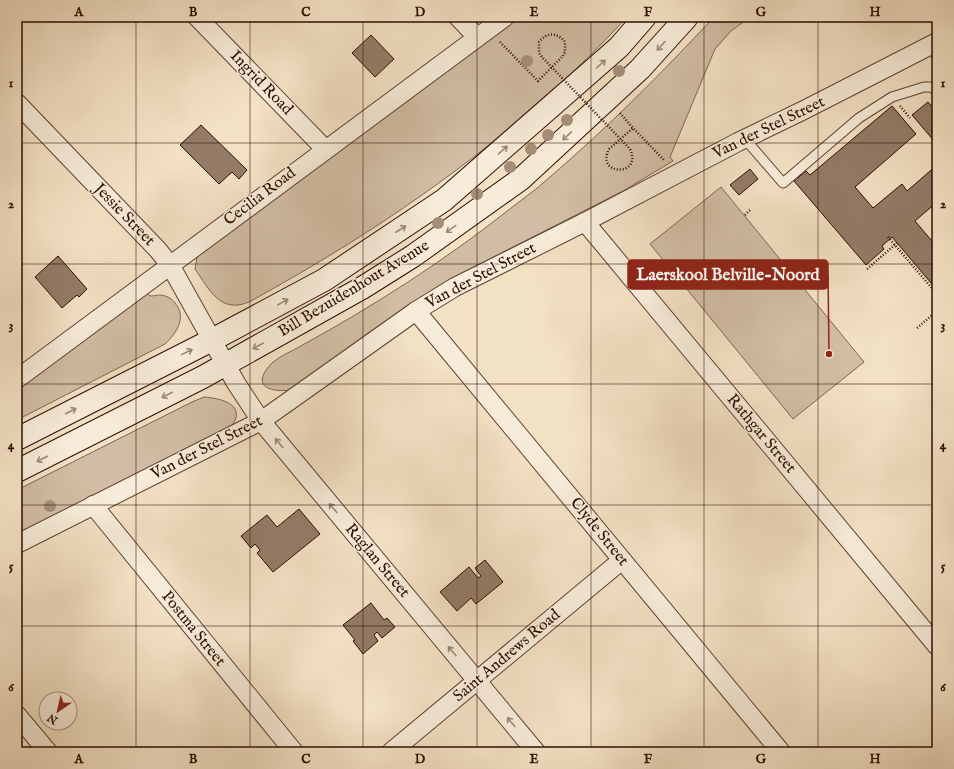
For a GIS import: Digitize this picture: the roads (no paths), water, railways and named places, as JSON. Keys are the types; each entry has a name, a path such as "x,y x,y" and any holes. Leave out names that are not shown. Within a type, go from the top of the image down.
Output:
{"main road":[{"name":"Bill Bezuidenhout Avenue","path":"17,439 212,340 324,280 444,200 619,47 645,17"},
{"name":"Bill Bezuidenhout Avenue","path":"17,472 226,364 362,288 406,260 521,179 640,69 687,17"}],"street":[{"name":"Ingrid Road","path":"197,17 325,149"},
{"path":"458,17 478,37"},
{"name":"Cecilia Road","path":"18,377 504,17"},
{"name":"Van der Stel Street","path":"17,544 261,421 416,311 455,287 586,222 745,139 935,48"},
{"name":"Jessie Street","path":"17,103 158,250 170,265 226,364"},
{"name":"Rathgar Street","path":"586,222 937,646"},
{"name":"Clyde Street","path":"416,311 781,752"},
{"name":"Raglan Street","path":"226,364 261,421 536,752"},
{"name":"Postma Street","path":"93,506 294,752"},
{"name":"Saint Andrews Road","path":"391,752 622,560"},
{"path":"17,715 48,752"}],"lane":[{"path":"745,139 783,183 859,118 892,97 924,87 931,87 937,92"}],"place":[{"name":"Laerskool Belville-Noord","path":"829,354"}]}
